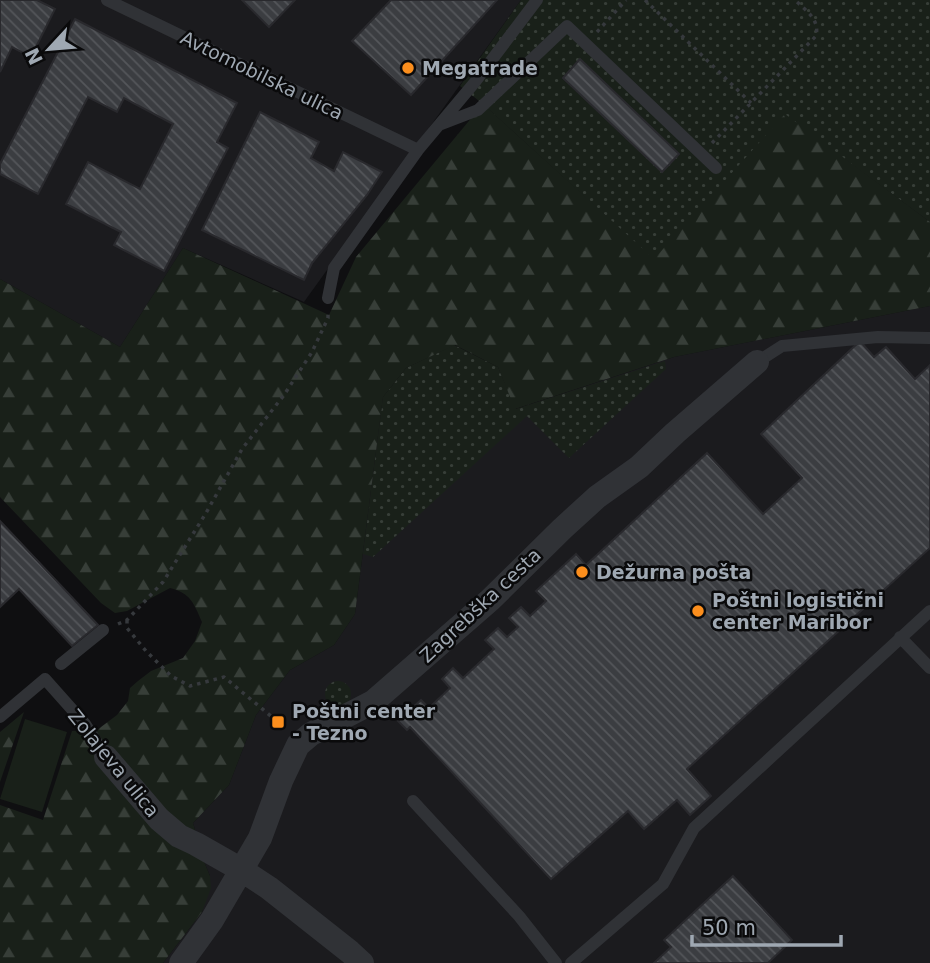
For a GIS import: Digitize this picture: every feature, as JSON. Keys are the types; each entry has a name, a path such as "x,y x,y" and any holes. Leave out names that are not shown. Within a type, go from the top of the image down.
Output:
{"street":[{"name":"Zagrebška cesta","path":"181,963 212,920 260,838 281,781 298,745 311,734 373,702 490,600 562,528 639,467 684,424 757,362"},
{"name":"Zolajeva ulica","path":"106,757 159,819 179,836 240,869"},
{"path":"240,869 282,897 362,963"}],"lane":[{"name":"Avtomobilska ulica","path":"107,0 418,150"},
{"path":"328,298 334,268 418,150 475,82 537,0"},
{"path":"439,125 478,110 567,26 716,168"},
{"path":"757,362 782,346 878,337 930,338"},
{"path":"571,963 663,884 694,828 930,611"},
{"path":"61,664 103,630"},
{"path":"900,637 930,668"},
{"name":"Zolajeva ulica","path":"0,717 45,679 85,724 106,757"},
{"path":"413,801 519,916 556,963"}],"path":[{"path":"585,44 626,0"},
{"path":"645,0 751,103"},
{"path":"701,155 816,36 818,28 814,18 795,0"},
{"path":"103,630 127,620 163,582 242,449 284,395 312,352 328,318 328,298"},
{"path":"127,620 127,628 171,676 190,686 223,677 278,722"}],"shaded area":[{"path":"0,0 521,0 304,302 183,248 120,347 0,279"},
{"path":"930,306 930,963 163,963 202,912 210,876 193,823 229,785 256,715 290,670 334,645 355,614 383,397 516,409 674,357"}],"green space":[{"path":"521,0 930,0 930,222 785,115 654,260 460,86"},
{"path":"483,104 654,259 785,114 930,222 930,306 674,357 515,409 498,367 455,345 406,368 383,397 355,614 334,645 290,670 256,715 229,785 193,823 210,876 211,888 202,912 163,963 0,963 0,805 43,820 72,731 97,730 117,715 128,701 130,688 138,681 151,671 183,658 195,641 202,622 187,596 170,588 127,611 115,613 101,603 0,497 0,279 120,347 183,248 329,315 356,257"},
{"path":"454,345 498,367 516,409 665,361 666,369 569,458 527,416 373,557 363,554 383,397 406,368"},
{"path":"338,681 347,685 351,694 347,703 338,707 329,703 325,694 329,685"},
{"path":"24,712 0,782 0,732"},
{"path":"25,719 67,732 42,812 0,799"}],"building":[{"path":"0,0 37,0 55,9 31,57 12,47 0,72"},
{"path":"242,0 295,0 269,27"},
{"name":"Megatrade","path":"391,0 497,0 411,95 352,41"},
{"path":"75,19 237,103 217,142 228,148 164,271 114,245 121,232 66,204 88,162 140,189 173,124 124,98 117,112 88,97 38,194 0,174 0,164"},
{"path":"580,59 679,154 662,172 563,78"},
{"path":"260,112 319,142 311,158 334,171 343,152 382,172 367,195 312,263 304,280 202,230"},
{"name":"Poštni logistični center Maribor","path":"860,341 874,357 886,347 915,379 930,365 930,548 687,769 711,796 690,815 677,800 644,829 628,811 551,879 410,727 407,730 398,721 421,700 429,708 450,688 442,679 453,668 463,678 494,649 485,640 498,628 507,637 518,627 509,618 521,607 530,616 546,601 536,591 576,554 586,565 707,453 763,514 802,478 761,434"},
{"path":"0,521 98,625 72,646 19,589 0,607"},
{"path":"733,876 792,940 768,963 654,963 671,947 664,940"}],"place":[{"name":"Megatrade","path":"408,68"},
{"name":"Dežurna pošta","path":"582,572"},
{"name":"Poštni logistični center Maribor","path":"698,611"},
{"name":"Poštni center - Tezno","path":"278,722"}]}
